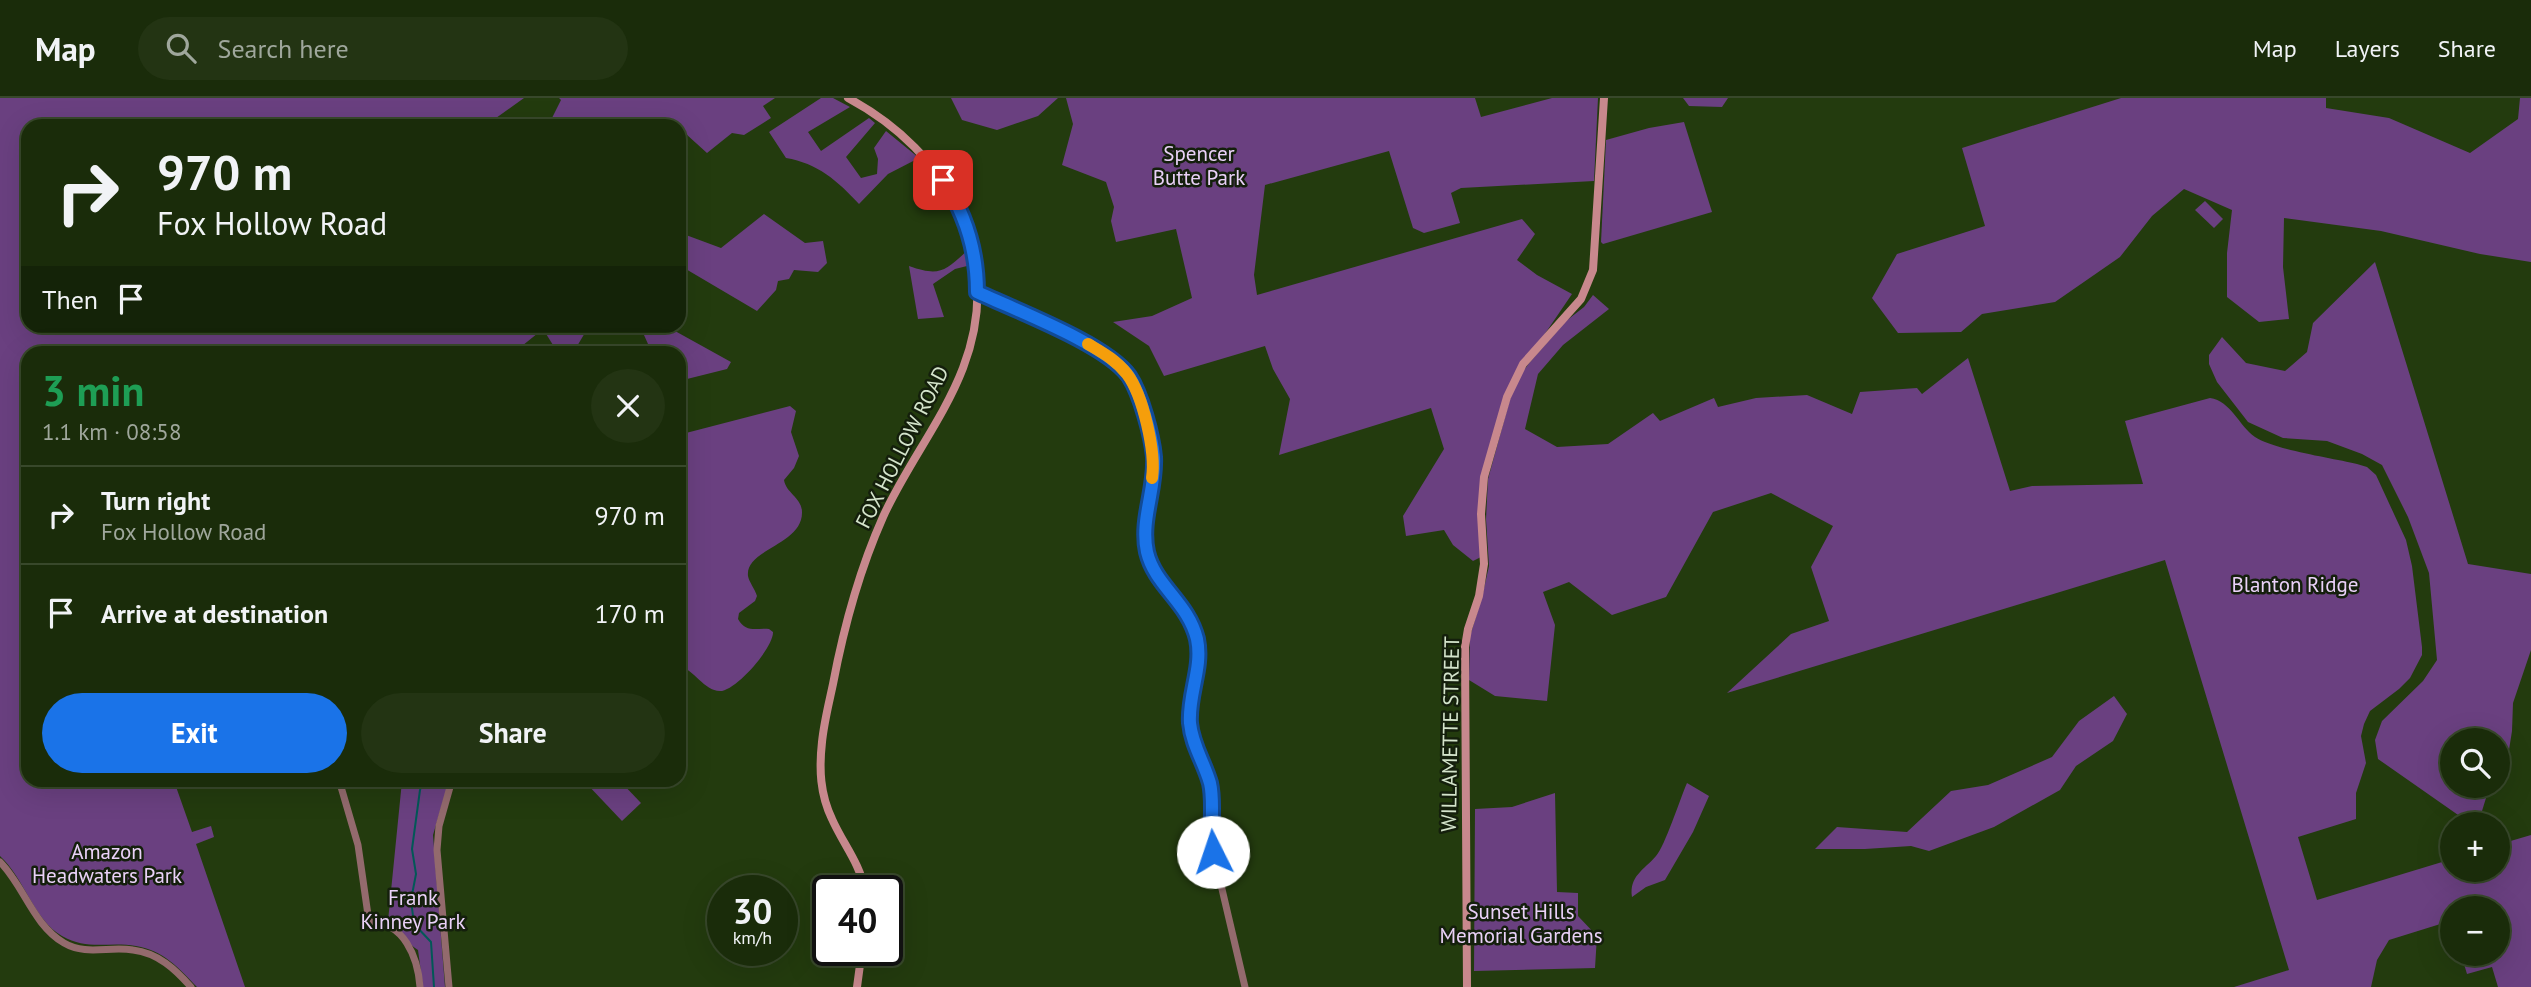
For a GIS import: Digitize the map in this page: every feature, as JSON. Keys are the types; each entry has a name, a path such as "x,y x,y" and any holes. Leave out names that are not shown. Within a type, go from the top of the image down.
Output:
{"main road":[{"name":"FOX HOLLOW ROAD","path":"848,98 913,145 943,180 956,201 970,238 976,267 977,292 974,324 963,367 897,488 863,566 846,619 823,734 820,769 824,796 832,821 856,862 860,875"},
{"name":"WILLAMETTE STREET","path":"1467,987 1465,647 1468,628 1479,596 1484,564 1481,514 1484,477 1507,397 1517,375 1532,353 1576,305 1590,279 1596,254 1604,98"},
{"path":"857,987 860,966"}],"street":[{"path":"977,292 1111,357 1129,376 1138,396 1154,455 1146,528 1147,551 1157,576 1185,609 1196,635 1199,661 1191,707 1192,735 1210,785 1210,838 1245,987"},
{"path":"341,787 358,845 369,922 386,925 401,936 416,961 420,987"},
{"path":"449,987 438,850 439,826 451,787"},
{"path":"0,862 47,928 64,942 83,950 132,949 148,954 167,964 191,987"}],"green space":[{"name":"Amazon Headwaters Park","path":"0,98 524,98 496,119 21,119 21,333 538,333 522,346 21,346 21,787 176,787 192,832 211,826 214,837 196,844 245,987 197,987 177,967 154,951 126,945 81,943 62,936 44,920 9,865 0,856"},
{"path":"559,98 775,98 763,106 771,118 744,135 732,133 707,153 686,134 686,119 552,119 561,100"},
{"path":"821,98 833,98 850,107 808,132 821,151 869,118 875,123 846,157 861,178 877,174 878,159 874,148 886,131 919,158 888,174 859,204 826,174 808,164 786,158 769,132"},
{"path":"951,98 1058,98 1038,116 997,130 962,120"},
{"name":"Spencer Butte Park","path":"1066,98 1475,98 1481,117 1552,98 1598,98 1594,181 1461,188 1451,193 1460,223 1424,233 1413,228 1389,151 1265,185 1254,275 1257,295 1522,219 1535,234 1517,260 1537,275 1572,294 1512,385 1484,477 1485,555 1473,561 1453,545 1444,530 1406,536 1403,516 1444,449 1431,408 1279,455 1290,399 1273,369 1265,346 1164,376 1149,346 1113,322 1152,316 1192,298 1176,229 1116,242 1111,221 1114,207 1106,182 1062,165 1073,124"},
{"path":"1683,98 1728,98 1722,107 1689,106"},
{"path":"2121,98 2326,98 2326,108 2389,118 2470,153 2518,119 2520,98 2531,98 2531,262 2480,254 2381,231 2284,218 2283,267 2289,319 2259,322 2227,297 2227,253 2232,210 2184,189 2152,216 2120,257 2055,302 1982,314 1961,332 1898,333 1872,298 1897,254 1985,226 1962,148"},
{"path":"1684,122 1712,212 1603,244 1606,140"},
{"path":"2205,201 2223,219 2214,228 2195,210"},
{"path":"764,214 805,243 823,241 827,263 818,272 794,270 789,279 778,281 776,290 757,311 686,269 686,235 721,248"},
{"path":"968,250 971,265 955,269 933,284 944,317 918,319 909,266 928,271 942,270"},
{"path":"2375,262 2468,564 2531,574 2531,650 2513,703 2510,744 2510,728 2440,728 2440,798 2486,798 2482,812 2454,812 2378,759 2375,740 2382,721 2423,681 2437,660 2429,573 2408,517 2382,465 2327,441 2283,438 2248,422 2217,382 2209,364 2209,355 2222,337 2246,363 2285,371 2307,352 2313,323"},
{"name":"Blanton Ridge","path":"1593,295 1609,309 1563,345 1538,374 1525,429 1557,447 1608,444 1653,413 1660,421 1714,398 1718,407 1756,398 1807,395 1852,414 1860,392 1917,388 1922,394 1968,358 2010,491 2032,486 2143,484 2125,421 2210,398 2224,404 2249,432 2264,442 2367,467 2376,475 2406,540 2412,566 2422,655 2410,678 2370,711 2364,724 2361,736 2366,763 2356,793 2356,819 2298,837 2317,900 2440,863 2440,882 2510,882 2510,841 2531,835 2531,987 2498,987 2492,967 2467,974 2465,966 2510,966 2510,896 2440,896 2440,924 2389,940 2377,960 2371,987 2234,987 2289,970 2165,560 1727,693 1791,634 1829,621 1811,567 1833,526 1771,493 1713,512 1666,597 1612,615 1569,582 1543,592 1555,625 1547,701 1495,696 1469,680 1470,636 1489,566 1486,519 1488,479 1510,399 1518,378 1530,362 1566,321 1584,307"},
{"name":"Amazon Headwaters Park","path":"546,333 585,333 577,346 554,346"},
{"path":"643,333 679,333 731,362 727,369 686,379 686,346 649,346"},
{"path":"790,406 796,411 791,432 799,456 794,468 784,480 801,507 800,523 785,540 755,559 748,576 757,596 755,601 739,613 738,619 748,628 769,629 773,632 772,639 744,676 720,691 709,688 686,669 686,433"},
{"path":"2114,696 2127,714 2113,741 2076,766 2060,790 1994,827 1929,851 1911,846 1815,849 1837,827 1907,832 1951,791 1988,785 2052,757 2079,721"},
{"path":"1687,783 1709,796 1693,832 1665,880 1646,887 1632,897 1635,878 1660,851"},
{"name":"Frank Kinney Park","path":"401,787 447,787 433,835 445,987 423,987 418,950 388,921"},
{"path":"590,787 626,787 641,803 622,821"},
{"name":"Sunset Hills Memorial Gardens","path":"1555,793 1557,892 1578,893 1578,916 1597,936 1595,968 1474,971 1475,809 1512,807"}],"waterway":[{"path":"421,787 412,849 416,874 411,900 414,924 431,942 434,987"}],"slow traffic":[{"path":"1088,344 1111,357 1129,376 1138,396 1151,441 1154,455 1152,478"}],"route":[{"path":"943,180 956,201 970,238 976,267 977,292 1111,357 1129,376 1138,396 1154,455 1146,528 1147,551 1157,576 1185,609 1198,645 1199,661 1190,720 1194,747 1210,785 1210,838 1213,852"}]}
